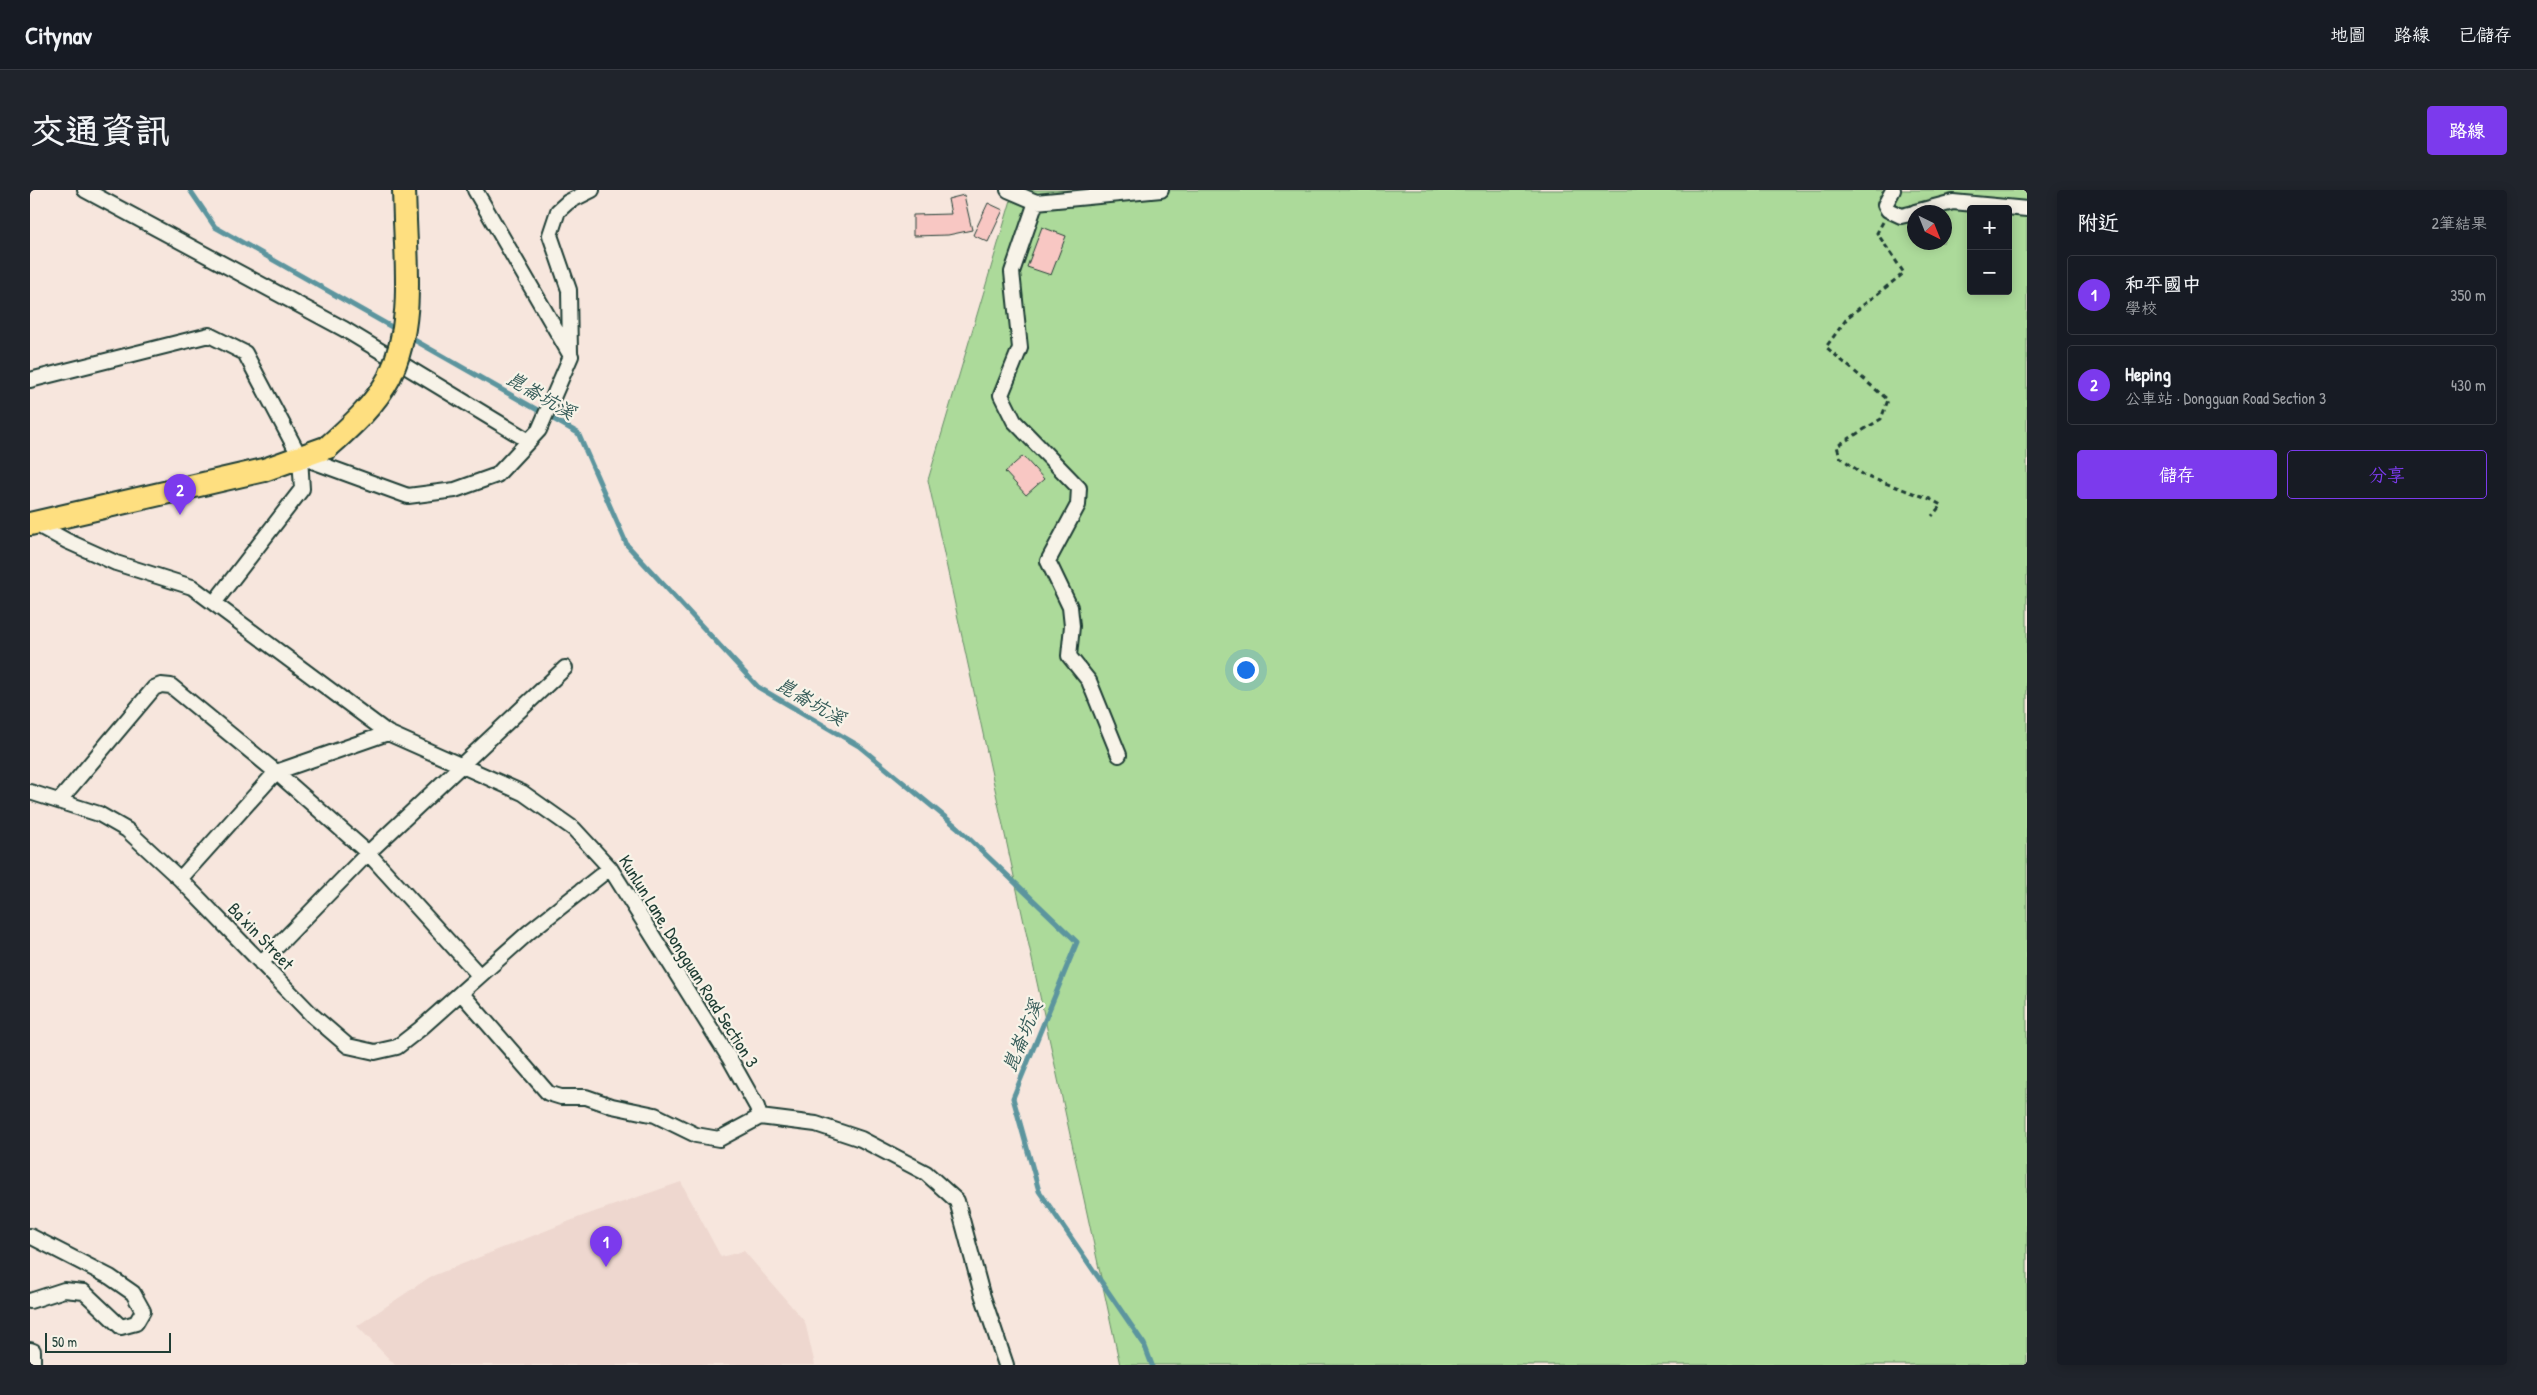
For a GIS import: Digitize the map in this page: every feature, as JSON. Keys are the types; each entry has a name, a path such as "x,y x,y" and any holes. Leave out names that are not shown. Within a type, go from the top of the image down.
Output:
{"main road":[{"path":"31,521 264,470 328,447 360,417 382,387 400,349 409,299 404,190"}],"street":[{"path":"85,190 344,329 528,442"},
{"path":"475,190 570,356"},
{"path":"300,457 408,496 455,490 497,475 539,430 570,356 569,290 550,235 558,211 568,202 592,190"},
{"path":"1008,190 1036,202 1160,190"},
{"path":"1893,190 1885,205 1888,210 1901,216 1907,215"},
{"path":"1036,202 1012,272 1020,348 1001,395 1014,421 1079,488 1078,506 1048,561 1070,607 1072,626 1069,656 1089,680 1120,755"},
{"path":"1943,205 1953,202 2027,209"},
{"path":"30,380 210,335 245,353 300,457 302,489 214,603"},
{"name":"Kunlun Lane, Dongguan Road Section 3","path":"31,521 66,541 116,562 192,587 388,733 462,764 535,801 574,829 610,868 730,1058 757,1107 760,1117"},
{"path":"261,963 368,853 565,668"},
{"path":"59,801 154,688 161,685 171,686 276,772 368,853 480,975"},
{"path":"180,879 276,772 388,733"},
{"name":"Ba'xin Street","path":"30,792 99,814 127,830 180,879 312,1015 348,1046 375,1052 397,1047 462,994 480,975 610,868"},
{"path":"462,994 548,1093 561,1097 586,1097 612,1106 655,1115 696,1135 718,1139 760,1117 816,1124 861,1140 926,1173 957,1201 982,1294 1006,1365"},
{"path":"30,1236 110,1277 133,1293 143,1311 136,1323 121,1326 84,1292 64,1290 30,1302"},
{"path":"30,1350 33,1351 33,1365"}],"path":[{"path":"1888,210 1877,233 1904,273 1848,317 1826,347 1888,400 1881,419 1837,446 1840,457 1865,476 1930,498 1941,505 1932,516"}],"shaded area":[{"path":"681,1182 721,1257 744,1251 805,1322 815,1365 395,1365 357,1326 430,1277 580,1217"}],"green space":[{"path":"1014,190 2027,190 2027,1365 1120,1365 928,480"}],"building":[{"path":"964,195 972,230 948,235 913,236 913,215 951,214 948,199"},
{"path":"988,203 1003,210 988,242 973,235"},
{"path":"1042,227 1066,236 1051,275 1027,267"},
{"path":"1023,456 1044,479 1026,495 1005,472"}],"waterway":[{"name":"崑崙坑溪","path":"190,190 215,227 397,330"},
{"name":"崑崙坑溪","path":"409,337 578,433 627,545 758,687 859,746 957,827 1077,942 1013,1098 1039,1191 1144,1344 1152,1365"}],"place":[{"name":"Heping","path":"180,515"},
{"name":"和平國中","path":"606,1267"}]}
